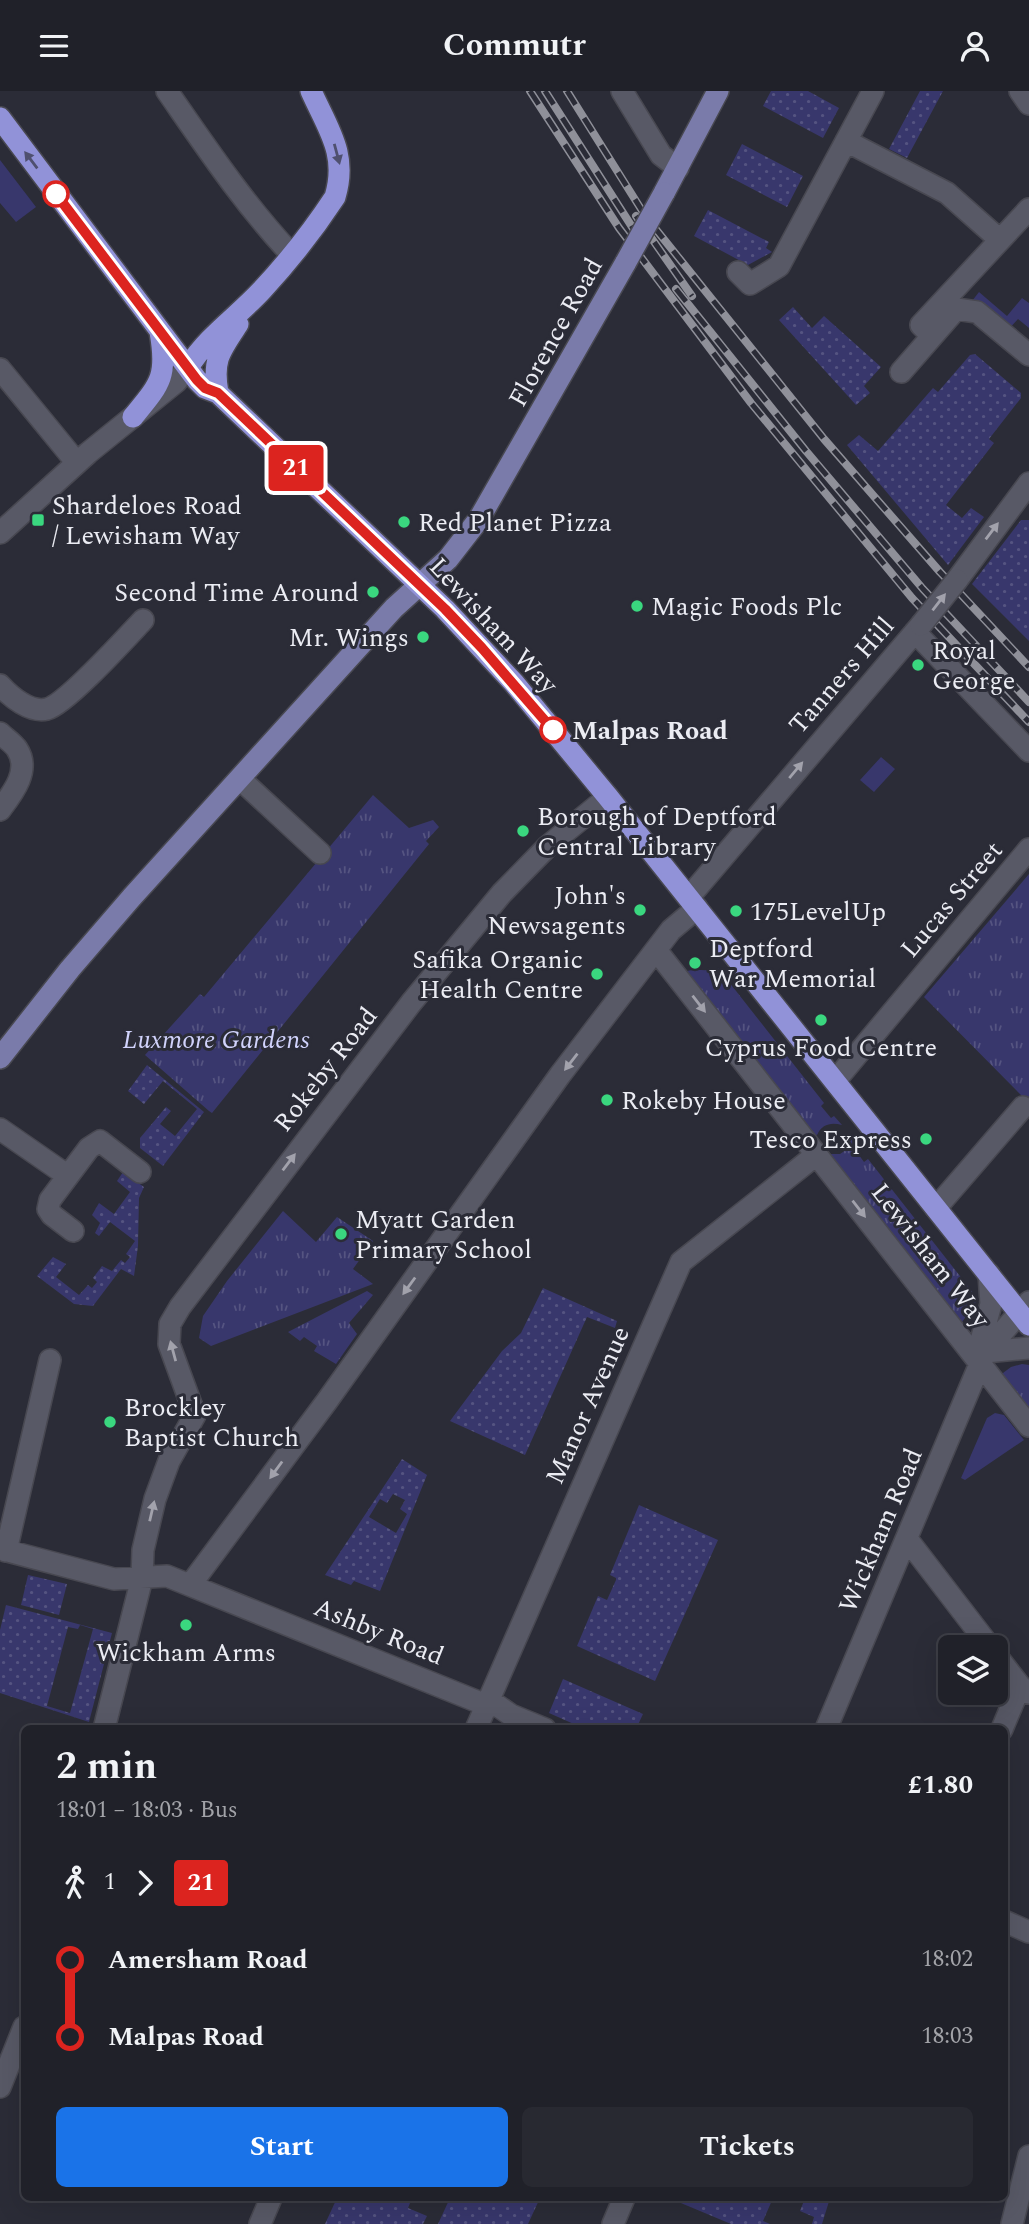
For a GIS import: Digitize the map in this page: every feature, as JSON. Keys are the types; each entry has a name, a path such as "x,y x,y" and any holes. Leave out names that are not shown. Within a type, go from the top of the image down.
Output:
{"highway":[{"path":"218,393 215,363 220,350 261,291 335,197 340,181 336,145 311,91"},
{"name":"Lewisham Way","path":"0,118 205,388 218,393 420,585 490,657 608,797 989,1274 1026,1313"},
{"path":"188,367 217,330 261,291"},
{"path":"133,418 159,383 163,373 164,355 159,327"}],"main road":[{"name":"Florence Road","path":"420,585 448,559 480,519 678,168 718,91"},
{"path":"0,1058 79,958 394,608 420,585"}],"street":[{"path":"167,91 234,187 291,254"},
{"path":"622,91 661,155 678,168"},
{"path":"738,272 750,284 779,266 873,91"},
{"path":"1020,91 1029,104"},
{"path":"846,141 947,193 1000,240"},
{"path":"932,336 921,325 1029,209"},
{"path":"901,372 956,309 976,312 1029,355"},
{"path":"0,533 77,463 176,382 188,367"},
{"path":"0,369 77,463"},
{"name":"Tanners Hill","path":"191,1584 327,1401 560,1076 671,930 918,629 1029,483"},
{"path":"2,692 24,705 46,709 64,699 143,620"},
{"path":"918,629 1029,751"},
{"path":"0,733 17,749 23,768 8,784 0,810"},
{"path":"240,779 320,853"},
{"name":"Rokeby Road","path":"142,1578 143,1550 155,1499 169,1461 195,1415 169,1344 170,1324 180,1307 411,1003 502,893 548,846 608,797"},
{"name":"Lucas Street","path":"835,1081 1029,849"},
{"name":"Lewisham Way","path":"656,950 816,1155 983,1358 1029,1426"},
{"path":"936,1208 1023,1107"},
{"path":"0,1129 68,1176"},
{"path":"73,1231 48,1209 50,1201 89,1148 100,1141 140,1172"},
{"name":"Manor Avenue","path":"478,1725 681,1262 816,1155"},
{"name":"Wickham Road","path":"983,1358 982,1336 991,1304 989,1274"},
{"name":"Wickham Road","path":"827,1725 983,1358 1026,1313"},
{"path":"983,1358 1029,1348"},
{"path":"3,1550 50,1360"},
{"path":"907,1539 981,1635"},
{"name":"Ashby Road","path":"3,1550 114,1579 167,1576 486,1705 498,1706 511,1715 535,1725"},
{"path":"105,1725 142,1578"},
{"path":"1004,1725 1024,1689 1008,1670"},
{"path":"1008,1923 1029,1932"},
{"path":"0,2087 21,2034"},
{"path":"1012,2224 1029,2156"},
{"path":"260,2224 270,2201"},
{"path":"613,2224 623,2201"}],"green space":[{"path":"771,91 808,91 839,108 823,138 763,106"},
{"path":"920,91 943,91 907,158 889,149"},
{"path":"742,144 803,176 787,207 726,175"},
{"path":"0,160 36,207 16,222 0,203"},
{"path":"708,210 769,242 766,248 772,252 748,265 694,236"},
{"path":"979,292 1007,316 1022,298 1029,303 1029,328 1018,319 1007,331 972,301"},
{"path":"793,307 812,328 824,316 881,367 864,386 870,393 856,405 779,320"},
{"path":"975,354 1021,393 1021,398 989,439 994,443 946,505 962,518 971,508 984,517 948,565 847,445 859,435 878,451 933,388 938,392 970,355"},
{"path":"1021,520 1029,520 1029,641 972,584"},
{"path":"881,757 895,769 874,792 860,780"},
{"name":"Luxmore Gardens","path":"373,795 409,828 433,820 439,827 426,841 429,844 212,1113 145,1055 200,994 204,997"},
{"path":"1029,874 1029,1103 924,997"},
{"path":"718,968 824,1103 821,1106 831,1118 834,1116 842,1125 827,1125 821,1128 817,1135 812,1134 682,973"},
{"path":"147,1065 204,1112 163,1166 140,1148 140,1138 166,1107 171,1111 160,1124 175,1136 197,1109 163,1081 144,1104 128,1091"},
{"path":"849,1134 857,1143 853,1147 864,1162 868,1159 978,1299 960,1325 831,1162 831,1154 840,1154 846,1150"},
{"path":"123,1172 144,1187 139,1198 134,1276 121,1269 93,1306 74,1304 37,1276 53,1257 66,1264 56,1277 79,1295 88,1285 92,1288 97,1282 93,1278 102,1266 112,1271 121,1260 125,1263 130,1257 126,1254 135,1241 110,1222 99,1236 95,1233 100,1223 92,1215 99,1203 114,1214 130,1192 117,1181"},
{"path":"283,1211 316,1242 337,1217 373,1241 353,1269 373,1284 211,1346 199,1338 203,1316 227,1281"},
{"path":"543,1288 617,1321 615,1328 587,1317 525,1455 450,1421 502,1351 521,1333"},
{"path":"367,1291 373,1295 349,1323 357,1334 336,1364 314,1351 317,1346 304,1337 300,1341 288,1332"},
{"path":"1029,1365 1029,1414 999,1376 1011,1367"},
{"path":"995,1413 1004,1415 1024,1440 965,1480 961,1478 987,1418"},
{"path":"402,1459 427,1475 380,1591 354,1581 351,1585 325,1575","holes":["393,1494 405,1500 400,1509 407,1514 396,1533 369,1517 380,1499 387,1503"]},
{"path":"639,1505 718,1540 655,1681 577,1646 598,1596 607,1600 616,1580 610,1575"},
{"path":"28,1575 67,1584 59,1615 21,1605"},
{"path":"6,1605 112,1633 89,1722 0,1693 0,1630","holes":["80,1625 93,1629 70,1713 47,1706 68,1627 78,1629"]},
{"path":"563,1679 643,1714 638,1725 576,1725 549,1713"},
{"path":"336,2201 411,2201 408,2208 427,2216 423,2224 325,2224"},
{"path":"449,2201 539,2201 528,2224 438,2224"},
{"path":"676,2201 772,2201 763,2221 770,2224 731,2224"},
{"path":"804,2201 829,2201 822,2224 812,2224 814,2217 800,2211"}],"railway":[{"path":"530,91 619,228 751,403 912,598 1029,722"},
{"path":"545,91 643,244"},
{"path":"567,91 646,217 824,439 940,572 1029,667"},
{"path":"636,216 692,296"},
{"path":"676,289 806,451 923,589 1029,702"}],"bus line":[{"name":"21","path":"56,194 197,380 205,388 218,393 445,609 514,683 553,730"}],"place":[{"name":"Shardeloes Road / Lewisham Way","path":"38,520"},
{"name":"Red Planet Pizza","path":"404,522"},
{"name":"Second Time Around","path":"373,592"},
{"name":"Magic Foods Plc","path":"637,606"},
{"name":"Mr. Wings","path":"423,637"},
{"name":"Royal George","path":"918,665"},
{"name":"Malpas Road","path":"553,730"},
{"name":"Borough of Deptford Central Library","path":"523,831"},
{"name":"John's Newsagents","path":"640,910"},
{"name":"175LevelUp","path":"736,911"},
{"name":"Deptford War Memorial","path":"695,963"},
{"name":"Safika Organic Health Centre","path":"597,974"},
{"name":"Cyprus Food Centre","path":"821,1020"},
{"name":"Rokeby House","path":"607,1100"},
{"name":"Tesco Express","path":"926,1139"},
{"name":"Myatt Garden Primary School","path":"341,1234"},
{"name":"Brockley Baptist Church","path":"110,1422"},
{"name":"Wickham Arms","path":"186,1625"}]}
